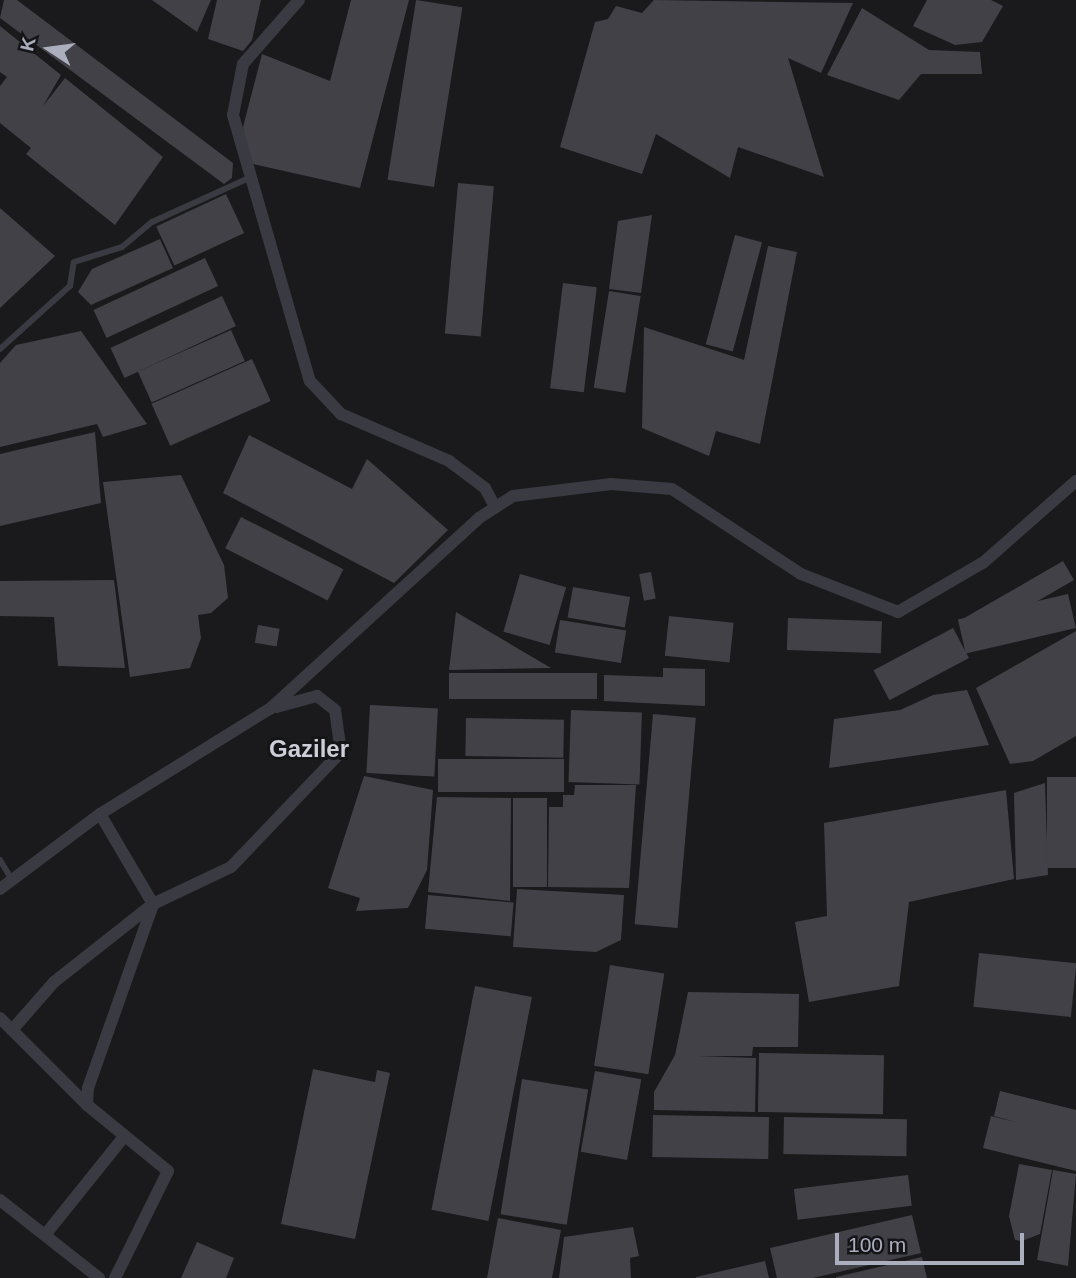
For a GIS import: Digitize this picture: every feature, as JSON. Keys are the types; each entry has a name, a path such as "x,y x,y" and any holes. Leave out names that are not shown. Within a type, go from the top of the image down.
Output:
{"street":[{"path":"299,0 243,64 233,115 249,178 310,381 341,414 449,461 485,488 495,507"},
{"path":"0,889 11,878 100,814 271,708 495,507 513,496 611,484 672,489 801,574 898,612 984,562 1076,481"},
{"path":"12,1030 54,982 153,904 231,867 331,769 341,752 335,710 317,696 271,708"},
{"path":"87,1105 153,904 100,814"},
{"path":"0,1018 123,1138 168,1171 115,1278"},
{"path":"45,1235 123,1138"},
{"path":"0,1200 99,1278"}],"lane":[{"path":"0,349 69,286 74,262 122,247 152,222 249,178"},
{"path":"0,860 11,878"}],"building":[{"path":"4,0 17,0 233,163 232,178 224,184 0,18"},
{"path":"152,0 211,0 197,32"},
{"path":"217,0 261,0 252,40 243,51 208,39"},
{"path":"351,0 409,0 360,188 249,163 243,127 262,54 330,81"},
{"path":"416,0 462,7 434,187 388,180"},
{"path":"654,0 853,3 821,73 788,58 824,177 738,147 730,178 656,134 642,174 560,147 595,22 608,19 616,6 642,13"},
{"path":"927,0 991,0 1003,6 982,42 955,45 913,26"},
{"path":"862,8 929,50 980,52 982,74 921,74 899,100 827,75"},
{"path":"0,26 61,75 43,106 65,78 163,157 115,225 26,154 31,148 0,123 0,86 7,77 0,72"},
{"path":"458,183 494,186 481,337 445,333"},
{"path":"226,194 244,233 174,266 156,227"},
{"path":"0,208 55,256 0,308"},
{"path":"652,215 641,293 609,289 618,221"},
{"path":"735,235 762,242 733,351 706,344"},
{"path":"160,239 173,268 91,305 78,292 92,269"},
{"path":"768,246 797,252 760,444 716,431 709,456 642,428 644,327 744,360"},
{"path":"205,258 218,286 107,338 94,310"},
{"path":"563,283 597,287 584,392 550,388"},
{"path":"609,291 641,296 625,393 594,388"},
{"path":"222,296 236,326 124,378 111,348"},
{"path":"231,330 245,361 152,403 138,371"},
{"path":"81,331 147,424 103,437 97,424 0,447 0,363 16,345"},
{"path":"252,359 271,401 170,446 152,404"},
{"path":"95,432 101,503 0,526 0,454"},
{"path":"249,435 352,489 367,459 448,530 394,583 223,493"},
{"path":"181,475 224,565 228,598 211,613 198,615 201,638 190,668 130,677 103,482"},
{"path":"241,517 343,569 328,600 225,548"},
{"path":"1063,561 1074,580 971,640 960,620"},
{"path":"651,572 656,599 644,601 639,574"},
{"path":"520,574 566,587 550,645 503,632"},
{"path":"114,580 125,668 58,666 54,617 0,616 0,581"},
{"path":"573,587 630,597 625,628 568,618"},
{"path":"1068,594 1076,628 966,654 958,619"},
{"path":"456,612 551,668 449,670"},
{"path":"669,616 734,623 729,663 665,656"},
{"path":"788,618 882,621 881,653 787,650"},
{"path":"560,620 626,630 621,663 555,653"},
{"path":"258,625 280,629 277,647 255,643"},
{"path":"953,628 969,658 889,700 874,670"},
{"path":"1076,631 1076,736 1033,761 1010,764 976,688"},
{"path":"663,668 705,669 705,706 604,701 604,675 663,677"},
{"path":"449,673 597,673 597,699 449,699"},
{"path":"967,690 989,745 829,768 834,719 900,710 933,695"},
{"path":"370,705 438,709 434,776 366,773"},
{"path":"571,710 642,712 639,784 568,782"},
{"path":"653,714 696,718 677,928 635,924"},
{"path":"466,718 564,720 563,758 465,756"},
{"path":"438,759 564,759 564,792 438,792"},
{"path":"364,776 433,790 427,870 408,908 356,911 360,898 328,888"},
{"path":"1047,777 1076,777 1076,868 1047,868"},
{"path":"1045,783 1048,875 1016,880 1014,793"},
{"path":"575,785 636,785 629,888 548,887 549,807 563,807 563,795 574,795"},
{"path":"1006,790 1014,879 909,902 899,986 809,1002 795,922 827,916 824,823"},
{"path":"437,797 511,798 510,901 428,892"},
{"path":"513,798 547,798 547,887 513,887"},
{"path":"517,889 624,895 621,940 596,952 513,947"},
{"path":"428,895 514,902 511,936 425,929"},
{"path":"979,953 1076,963 1071,1017 973,1007"},
{"path":"610,965 664,974 648,1074 594,1066"},
{"path":"475,986 532,997 488,1221 431,1210"},
{"path":"688,992 799,994 798,1047 753,1047 752,1056 698,1056 756,1058 755,1112 654,1110 654,1092 675,1055"},
{"path":"759,1053 884,1055 883,1114 758,1112"},
{"path":"313,1069 375,1082 377,1070 390,1073 355,1239 281,1224"},
{"path":"595,1071 641,1079 627,1160 581,1152"},
{"path":"522,1079 588,1089 567,1225 501,1214"},
{"path":"1000,1091 1076,1110 1076,1171 983,1148 991,1116 1019,1123 994,1116"},
{"path":"653,1115 769,1117 768,1159 652,1157"},
{"path":"784,1117 907,1119 906,1156 783,1154"},
{"path":"1019,1164 1052,1170 1040,1234 1022,1241 1015,1240 1009,1216"},
{"path":"1053,1170 1076,1174 1068,1266 1037,1260"},
{"path":"908,1175 912,1206 798,1220 794,1189"},
{"path":"912,1215 921,1253 813,1278 777,1278 770,1248"},
{"path":"498,1218 561,1230 552,1278 487,1278"},
{"path":"633,1227 639,1256 630,1258 631,1278 559,1278 564,1237"},
{"path":"197,1242 234,1258 226,1278 181,1278"},
{"path":"922,1257 927,1278 836,1278 836,1277"},
{"path":"765,1261 769,1278 696,1278 696,1277"}],"district":[{"name":"Gaziler","path":"309,749"}]}
